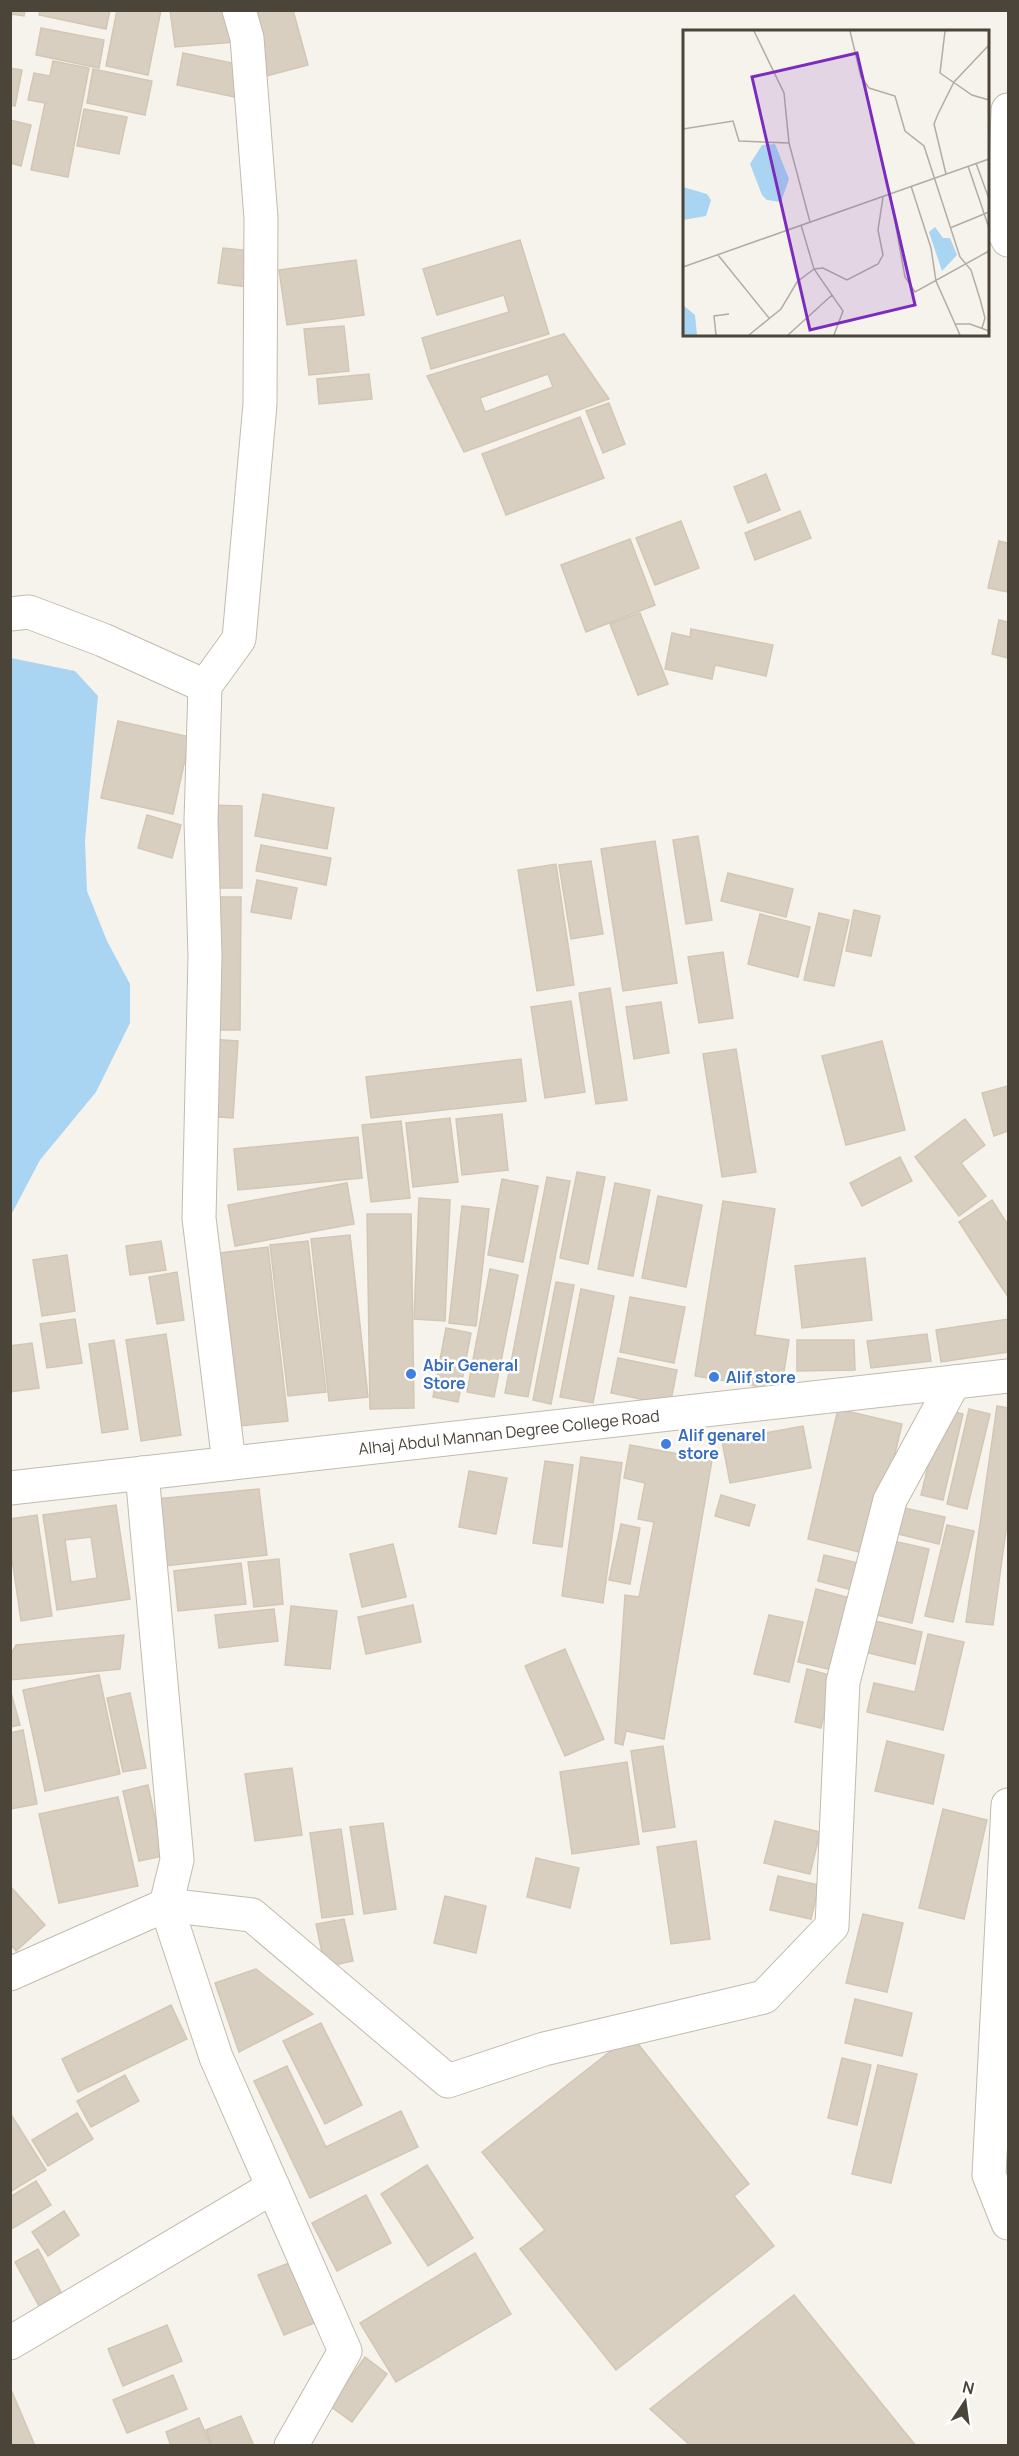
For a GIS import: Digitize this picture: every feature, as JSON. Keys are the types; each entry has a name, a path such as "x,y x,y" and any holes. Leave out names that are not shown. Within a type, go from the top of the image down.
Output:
{"street":[{"path":"229,1463 199,1218 205,956 201,821 205,686 238,639 260,404 261,218 247,38 239,10"},
{"path":"1008,110 1004,232 1008,240"},
{"path":"10,614 29,612 103,640 205,686"},
{"name":"Alhaj Abdul Mannan Degree College Road","path":"10,1488 1008,1376"},
{"path":"10,1974 166,1905 252,1916 448,2081 544,2049 764,1997 832,1926 843,1682 890,1500 954,1382"},
{"path":"142,1473 177,1860 166,1905 216,2057 345,2350 291,2445"},
{"path":"1008,1805 989,2175 1008,2223"},
{"path":"10,2343 273,2187"}],"water":[{"path":"11,658 75,671 98,696 85,841 87,891 107,941 130,984 130,1023 96,1092 40,1160 11,1215"}],"building":[{"path":"10,10 25,10 24,16 12,14 10,24"},
{"path":"40,10 110,10 106,29 39,15"},
{"path":"117,10 161,10 148,75 106,66"},
{"path":"170,10 226,10 235,42 175,47"},
{"path":"248,10 293,10 308,65 266,76"},
{"path":"41,28 104,40 99,68 36,55"},
{"path":"183,53 247,66 240,98 177,85"},
{"path":"53,61 89,68 68,177 31,170 45,103 28,100 34,73 50,76"},
{"path":"10,68 22,70 15,106 10,105"},
{"path":"93,69 152,81 145,115 87,103"},
{"path":"84,109 127,117 119,154 77,146"},
{"path":"10,120 31,125 21,166 10,163"},
{"path":"520,240 549,334 431,369 422,338 509,312 504,295 437,315 423,269"},
{"path":"223,248 251,251 246,287 218,283"},
{"path":"356,260 364,315 287,325 279,270"},
{"path":"344,326 349,371 309,375 304,329"},
{"path":"564,334 609,399 464,452 427,376","holes":["548,374 553,387 485,412 480,398"]},
{"path":"369,374 372,399 319,404 317,379"},
{"path":"609,403 625,444 603,453 586,411"},
{"path":"580,417 604,478 506,515 482,454"},
{"path":"766,474 780,510 748,523 734,487"},
{"path":"800,511 811,538 755,560 745,533"},
{"path":"681,521 699,568 655,585 636,538"},
{"path":"630,539 655,605 586,632 561,565"},
{"path":"999,541 1008,543 1008,592 988,588"},
{"path":"640,613 668,684 638,695 610,624"},
{"path":"999,620 1008,622 1008,658 992,654"},
{"path":"691,629 773,645 766,676 715,665 712,679 665,669 672,633 690,637"},
{"path":"118,721 190,737 173,814 101,798"},
{"path":"263,794 334,808 327,849 255,836"},
{"path":"209,805 242,806 242,888 209,888"},
{"path":"147,815 181,825 172,858 138,848"},
{"path":"698,836 712,920 686,924 673,840"},
{"path":"655,841 677,983 623,991 601,849"},
{"path":"261,845 331,858 326,885 256,871"},
{"path":"591,861 603,934 571,939 559,865"},
{"path":"556,864 574,985 537,991 518,870"},
{"path":"728,873 793,889 786,917 721,901"},
{"path":"257,880 297,888 291,919 251,912"},
{"path":"209,897 241,897 240,1030 209,1030"},
{"path":"854,910 880,916 871,956 846,951"},
{"path":"819,913 849,920 834,986 804,980"},
{"path":"760,914 810,927 798,977 748,964"},
{"path":"723,952 733,1018 699,1023 688,957"},
{"path":"610,988 627,1100 596,1104 579,993"},
{"path":"571,1001 585,1092 545,1098 531,1007"},
{"path":"661,1002 669,1053 634,1059 626,1007"},
{"path":"209,1039 238,1041 233,1118 204,1116"},
{"path":"882,1041 905,1130 846,1145 822,1056"},
{"path":"736,1049 756,1172 722,1177 703,1054"},
{"path":"521,1059 526,1101 371,1118 366,1077"},
{"path":"1008,1086 1008,1131 994,1136 982,1093"},
{"path":"502,1114 508,1170 462,1175 456,1119"},
{"path":"450,1118 458,1182 413,1187 406,1123"},
{"path":"965,1119 985,1145 961,1163 986,1196 959,1216 915,1157"},
{"path":"401,1121 410,1198 371,1202 362,1125"},
{"path":"358,1137 362,1178 238,1190 234,1149"},
{"path":"900,1157 912,1181 862,1206 850,1183"},
{"path":"577,1172 605,1177 588,1264 560,1258"},
{"path":"547,1177 570,1181 528,1397 505,1393"},
{"path":"502,1179 538,1186 523,1262 488,1255"},
{"path":"347,1183 354,1224 235,1246 228,1205"},
{"path":"615,1183 650,1190 633,1276 598,1269"},
{"path":"658,1196 702,1205 686,1287 642,1278"},
{"path":"419,1198 450,1200 445,1321 414,1319"},
{"path":"992,1200 1008,1225 1008,1297 959,1222"},
{"path":"723,1201 775,1209 755,1335 789,1340 781,1390 695,1376"},
{"path":"462,1206 489,1209 476,1326 449,1323"},
{"path":"367,1214 411,1214 414,1408 370,1409"},
{"path":"350,1235 368,1397 329,1401 311,1239"},
{"path":"161,1241 166,1270 130,1275 126,1246"},
{"path":"308,1241 326,1392 288,1396 270,1245"},
{"path":"268,1247 288,1421 240,1426 220,1253"},
{"path":"67,1255 75,1311 42,1316 33,1260"},
{"path":"865,1258 872,1320 802,1328 795,1266"},
{"path":"490,1269 518,1275 494,1397 467,1392"},
{"path":"177,1272 184,1320 157,1324 149,1277"},
{"path":"556,1282 574,1285 551,1404 533,1400"},
{"path":"581,1289 614,1296 593,1403 560,1397"},
{"path":"630,1297 685,1307 674,1363 620,1352"},
{"path":"75,1319 82,1363 47,1368 40,1324"},
{"path":"1008,1319 1008,1352 941,1362 936,1330"},
{"path":"446,1328 471,1333 458,1402 433,1397"},
{"path":"166,1334 181,1435 141,1441 126,1340"},
{"path":"927,1334 931,1361 871,1368 867,1341"},
{"path":"114,1340 128,1429 102,1433 89,1344"},
{"path":"797,1340 854,1340 855,1370 797,1371"},
{"path":"32,1343 39,1388 10,1392 10,1346"},
{"path":"618,1358 677,1370 670,1405 611,1393"},
{"path":"997,1406 1008,1408 1008,1516 993,1625 966,1622"},
{"path":"838,1409 902,1424 871,1555 808,1539"},
{"path":"942,1409 963,1414 943,1500 921,1495"},
{"path":"969,1409 990,1414 967,1509 947,1504"},
{"path":"803,1426 811,1468 730,1483 722,1441"},
{"path":"630,1445 712,1460 664,1739 626,1731 623,1745 615,1743 625,1595 639,1597 654,1522 638,1519 645,1483 624,1478"},
{"path":"581,1457 622,1463 603,1603 562,1596"},
{"path":"545,1461 573,1465 562,1547 533,1543"},
{"path":"469,1471 507,1478 496,1534 459,1527"},
{"path":"259,1489 267,1555 164,1566 156,1499"},
{"path":"721,1495 755,1505 749,1526 715,1516"},
{"path":"116,1505 130,1599 57,1610 43,1515","holes":["91,1537 97,1578 71,1582 65,1540"]},
{"path":"900,1507 945,1517 939,1544 894,1533"},
{"path":"37,1515 52,1616 21,1621 10,1545 10,1519"},
{"path":"621,1524 640,1528 630,1584 609,1580"},
{"path":"947,1525 974,1531 953,1622 925,1616"},
{"path":"889,1540 929,1549 912,1623 872,1614"},
{"path":"393,1544 406,1597 362,1607 350,1554"},
{"path":"824,1555 862,1564 856,1591 818,1581"},
{"path":"279,1559 283,1604 254,1607 248,1562"},
{"path":"241,1563 246,1604 178,1611 174,1571"},
{"path":"816,1589 854,1599 837,1671 798,1662"},
{"path":"413,1605 421,1642 366,1654 358,1617"},
{"path":"291,1606 337,1611 330,1669 285,1665"},
{"path":"274,1609 278,1641 219,1648 215,1615"},
{"path":"769,1615 803,1622 789,1682 754,1674"},
{"path":"867,1619 922,1632 915,1664 860,1651"},
{"path":"928,1634 964,1642 943,1730 867,1712 874,1683 915,1692"},
{"path":"124,1635 120,1669 10,1680 10,1656 16,1645"},
{"path":"565,1649 604,1739 565,1756 525,1666"},
{"path":"807,1669 833,1676 821,1728 795,1722"},
{"path":"99,1675 120,1774 45,1791 23,1690"},
{"path":"10,1689 20,1725 10,1727"},
{"path":"130,1693 146,1768 123,1772 107,1698"},
{"path":"23,1730 37,1804 10,1809 10,1733"},
{"path":"887,1741 944,1755 933,1804 875,1791"},
{"path":"663,1746 675,1827 643,1832 631,1751"},
{"path":"627,1762 639,1844 572,1854 560,1772"},
{"path":"292,1768 302,1835 255,1841 245,1774"},
{"path":"148,1785 163,1856 139,1861 123,1791"},
{"path":"118,1797 138,1886 59,1903 39,1814"},
{"path":"943,1809 987,1820 964,1919 919,1908"},
{"path":"775,1821 820,1832 810,1874 764,1863"},
{"path":"383,1823 396,1909 364,1914 350,1827"},
{"path":"341,1829 353,1914 322,1918 310,1833"},
{"path":"696,1841 710,1939 671,1944 657,1847"},
{"path":"536,1858 579,1868 570,1908 527,1897"},
{"path":"778,1876 819,1885 811,1919 770,1910"},
{"path":"10,1886 45,1925 16,1951 10,1944"},
{"path":"445,1896 486,1906 476,1953 434,1943"},
{"path":"863,1914 903,1923 887,1992 846,1983"},
{"path":"344,1919 353,1961 325,1967 316,1924"},
{"path":"256,1969 313,2014 239,2052 215,1983"},
{"path":"855,1999 912,2013 902,2056 845,2043"},
{"path":"171,2005 187,2039 78,2092 62,2059"},
{"path":"321,2023 362,2105 325,2124 283,2041"},
{"path":"631,2035 749,2184 734,2196 774,2246 616,2370 520,2249 545,2230 482,2152"},
{"path":"842,2058 871,2065 857,2125 828,2118"},
{"path":"878,2065 917,2074 891,2183 852,2174"},
{"path":"287,2066 326,2147 401,2111 418,2147 310,2198 254,2081"},
{"path":"125,2075 139,2101 91,2127 77,2101"},
{"path":"10,2113 46,2170 10,2192"},
{"path":"77,2113 93,2139 48,2166 32,2140"},
{"path":"427,2165 473,2238 428,2266 381,2194"},
{"path":"36,2181 51,2205 10,2230 10,2197"},
{"path":"366,2195 391,2243 337,2271 312,2223"},
{"path":"64,2211 79,2235 48,2256 32,2232"},
{"path":"38,2249 62,2294 39,2306 15,2262"},
{"path":"475,2253 511,2314 396,2382 360,2323"},
{"path":"289,2263 314,2323 284,2335 258,2275"},
{"path":"794,2295 916,2446 691,2446 650,2409"},
{"path":"167,2325 182,2361 123,2386 108,2349"},
{"path":"365,2357 387,2374 352,2422 330,2406"},
{"path":"173,2375 187,2409 127,2433 113,2400"},
{"path":"10,2392 12,2392 35,2446 10,2446"},
{"path":"241,2416 254,2446 212,2446 206,2430"},
{"path":"199,2418 211,2446 171,2446 166,2432"}],"place":[{"name":"Abir General Store","path":"411,1374"},
{"name":"Alif store","path":"714,1377"},
{"name":"Alif genarel store","path":"666,1444"}]}
